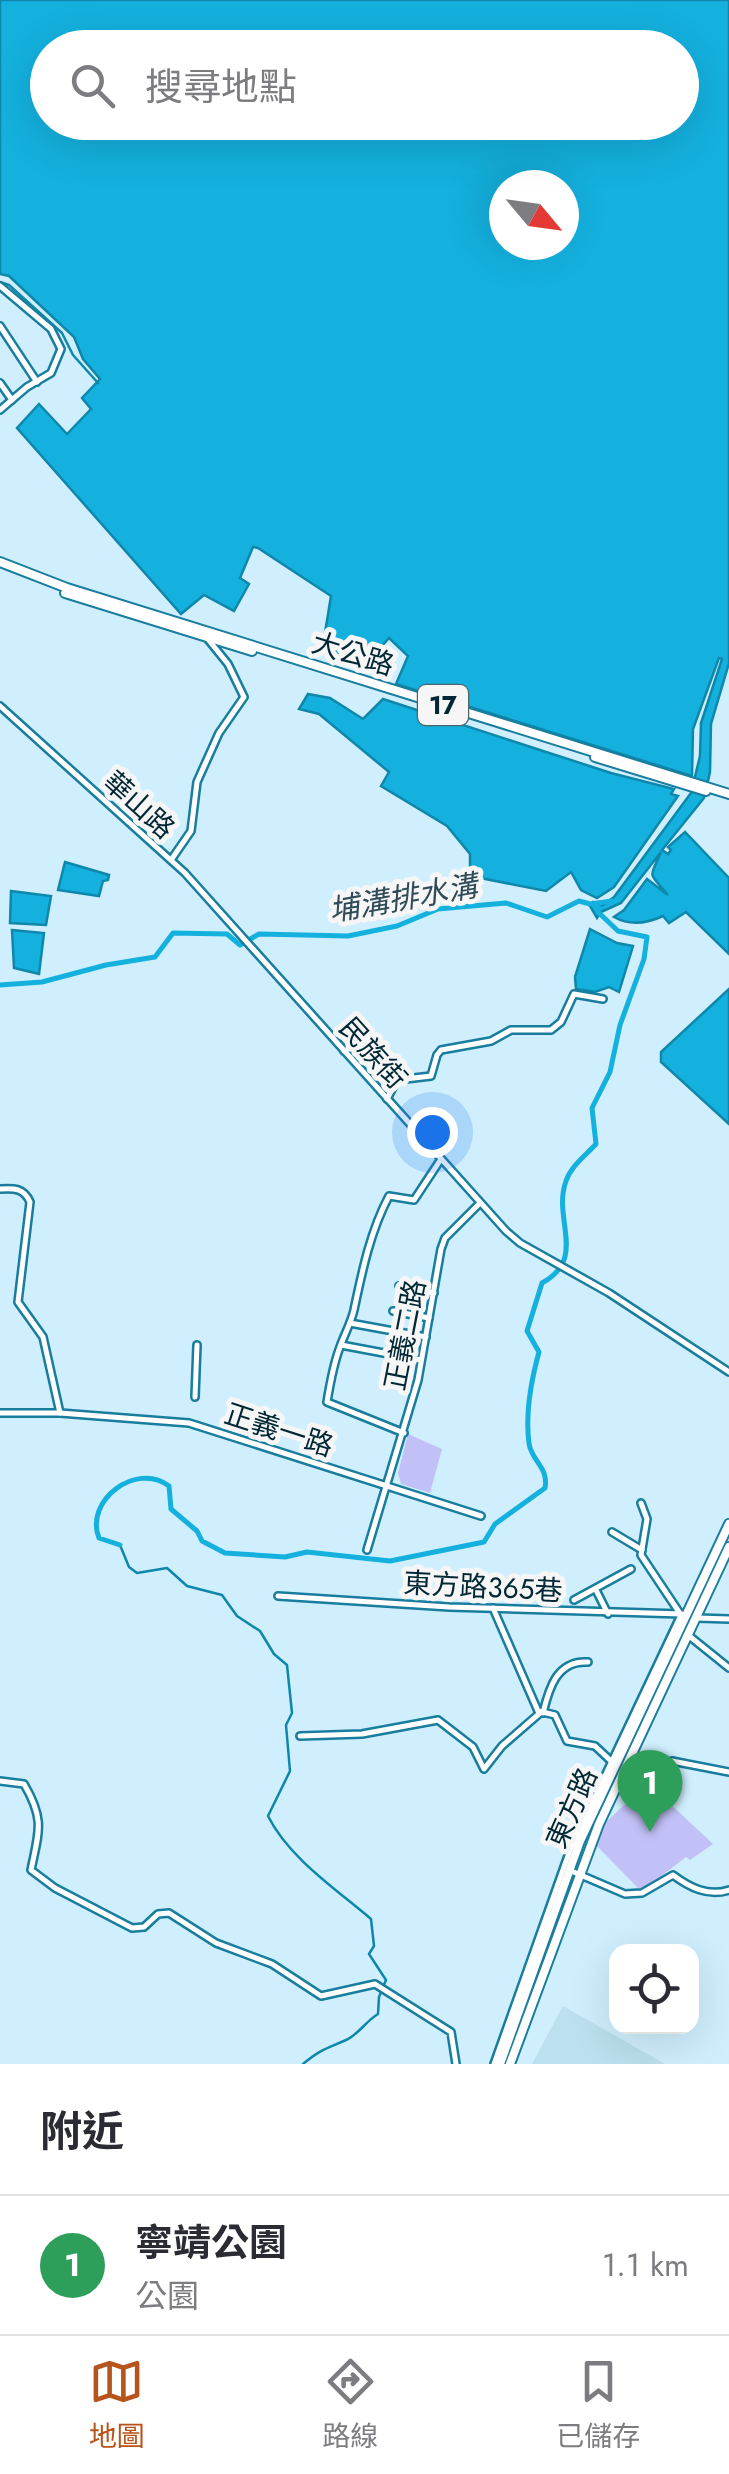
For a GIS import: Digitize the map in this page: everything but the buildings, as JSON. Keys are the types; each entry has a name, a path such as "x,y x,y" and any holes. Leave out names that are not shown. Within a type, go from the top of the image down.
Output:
{"main road":[{"name":"大公路","path":"0,565 76,597 729,796"},
{"name":"大公路","path":"192,630 381,689"},
{"name":"東方路","path":"497,2064 574,1872 729,1524"},
{"name":"東方路","path":"614,1779 688,1635 687,1615 729,1548"},
{"name":"東方路","path":"510,2064 574,1872"}],"street":[{"path":"0,286 50,328 61,349 53,370 0,410"},
{"path":"0,326 37,382"},
{"path":"0,383 12,400"},
{"path":"171,860 191,831 195,788 204,766 219,733 244,697 228,664 206,637"},
{"name":"華山路","path":"0,706 171,860 252,946"},
{"name":"民族街","path":"252,946 520,1244 556,1260 729,1372"},
{"path":"397,1080 432,1076 437,1055 448,1048 491,1041 511,1030 551,1030 561,1022 574,994 603,998"},
{"path":"344,1051 365,1041 372,1042 397,1080"},
{"path":"387,1099 397,1080"},
{"path":"404,1432 327,1402 370,1240 389,1196 414,1200 441,1158"},
{"path":"0,1189 18,1189 26,1193 30,1202 18,1302 43,1337 60,1413"},
{"name":"正義二路","path":"367,1550 422,1360 445,1238 480,1203"},
{"path":"399,1286 434,1292"},
{"path":"393,1311 429,1318"},
{"path":"350,1323 426,1337"},
{"path":"195,1397 196,1345"},
{"path":"341,1345 422,1360"},
{"name":"正義一路","path":"0,1414 60,1413 189,1423 481,1516"},
{"path":"497,2064 570,1850 687,1615 644,1560 647,1519 641,1503"},
{"path":"612,1532 642,1550"},
{"path":"574,1600 631,1569"},
{"path":"595,1589 608,1614"},
{"name":"東方路365巷","path":"278,1596 729,1619"},
{"path":"492,1608 520,1676 542,1713 558,1718 564,1739 595,1746 611,1761"},
{"path":"688,1635 729,1668"},
{"path":"300,1736 362,1734 438,1720 472,1747 484,1770 502,1746 542,1713 560,1670 569,1664 588,1662"},
{"path":"672,1761 729,1772"},
{"path":"0,1781 24,1784 38,1806 31,1870 55,1888 132,1928 144,1927 158,1914 169,1913 216,1943 272,1964 321,1996 375,1984 451,2032 456,2064"},
{"path":"574,1872 625,1894 642,1893 672,1875 687,1886 706,1892 729,1890"}],"shaded area":[{"path":"0,0 729,0 729,663 711,724 710,772 704,798 662,850 668,854 668,847 685,832 729,878 729,954 686,912 669,923 663,916 638,923 614,917 647,879 668,895 652,875 661,852 621,903 597,918 590,906 593,902 603,905 614,897 691,793 700,756 701,723 722,659 719,658 693,729 692,776 396,684 408,656 389,638 361,670 344,655 322,651 331,596 258,548 253,547 240,578 249,584 234,611 204,595 181,614 17,428 39,404 67,434 91,409 82,398 100,379 83,359 74,337 9,276 0,274"},
{"path":"308,694 330,698 363,719 383,699 611,773 674,789 671,794 678,796 614,887 597,898 581,890 571,872 546,891 470,876 470,854 447,826 381,786 389,772 319,714 299,709"},
{"path":"65,862 109,875 99,896 58,890"},
{"path":"11,891 51,896 46,925 10,923"},
{"path":"590,929 617,943 633,946 619,992 609,987 595,992 576,989 575,977"},
{"path":"12,930 44,933 39,974 14,968"},
{"path":"729,989 729,1124 661,1062 661,1052"},
{"path":"408,1434 442,1449 430,1493 401,1484 398,1473"},
{"path":"648,1783 713,1844 690,1860 686,1857 646,1888 638,1888 595,1844 607,1821"},
{"path":"563,2006 665,2064 532,2064"}],"waterway":[{"path":"0,282 9,285 62,333 73,355 98,383"},
{"name":"埔溝排水溝","path":"0,985 42,982 155,957 173,933 227,934 240,945 259,934 348,936 397,926 438,909 506,903 547,917 579,901 612,901"},
{"path":"120,1545 99,1538 99,1511 116,1489 142,1478 169,1486 171,1509 197,1531 202,1541 225,1553 285,1557 307,1552 390,1561 484,1542 495,1524 545,1488 544,1475 529,1443 530,1397 539,1352 527,1331 542,1283 563,1262 566,1181 596,1144 592,1108 610,1072 647,937 618,931 598,912"},
{"path":"120,1545 129,1567 137,1573 167,1568 187,1586 222,1595 237,1616 260,1631 274,1654 287,1665 292,1713 286,1725 290,1771 268,1816 288,1846 371,1919 374,1946 369,1954 386,1980 378,2014 350,2038 303,2064"}],"place":[{"name":"寧靖公園","path":"650,1832"}]}
